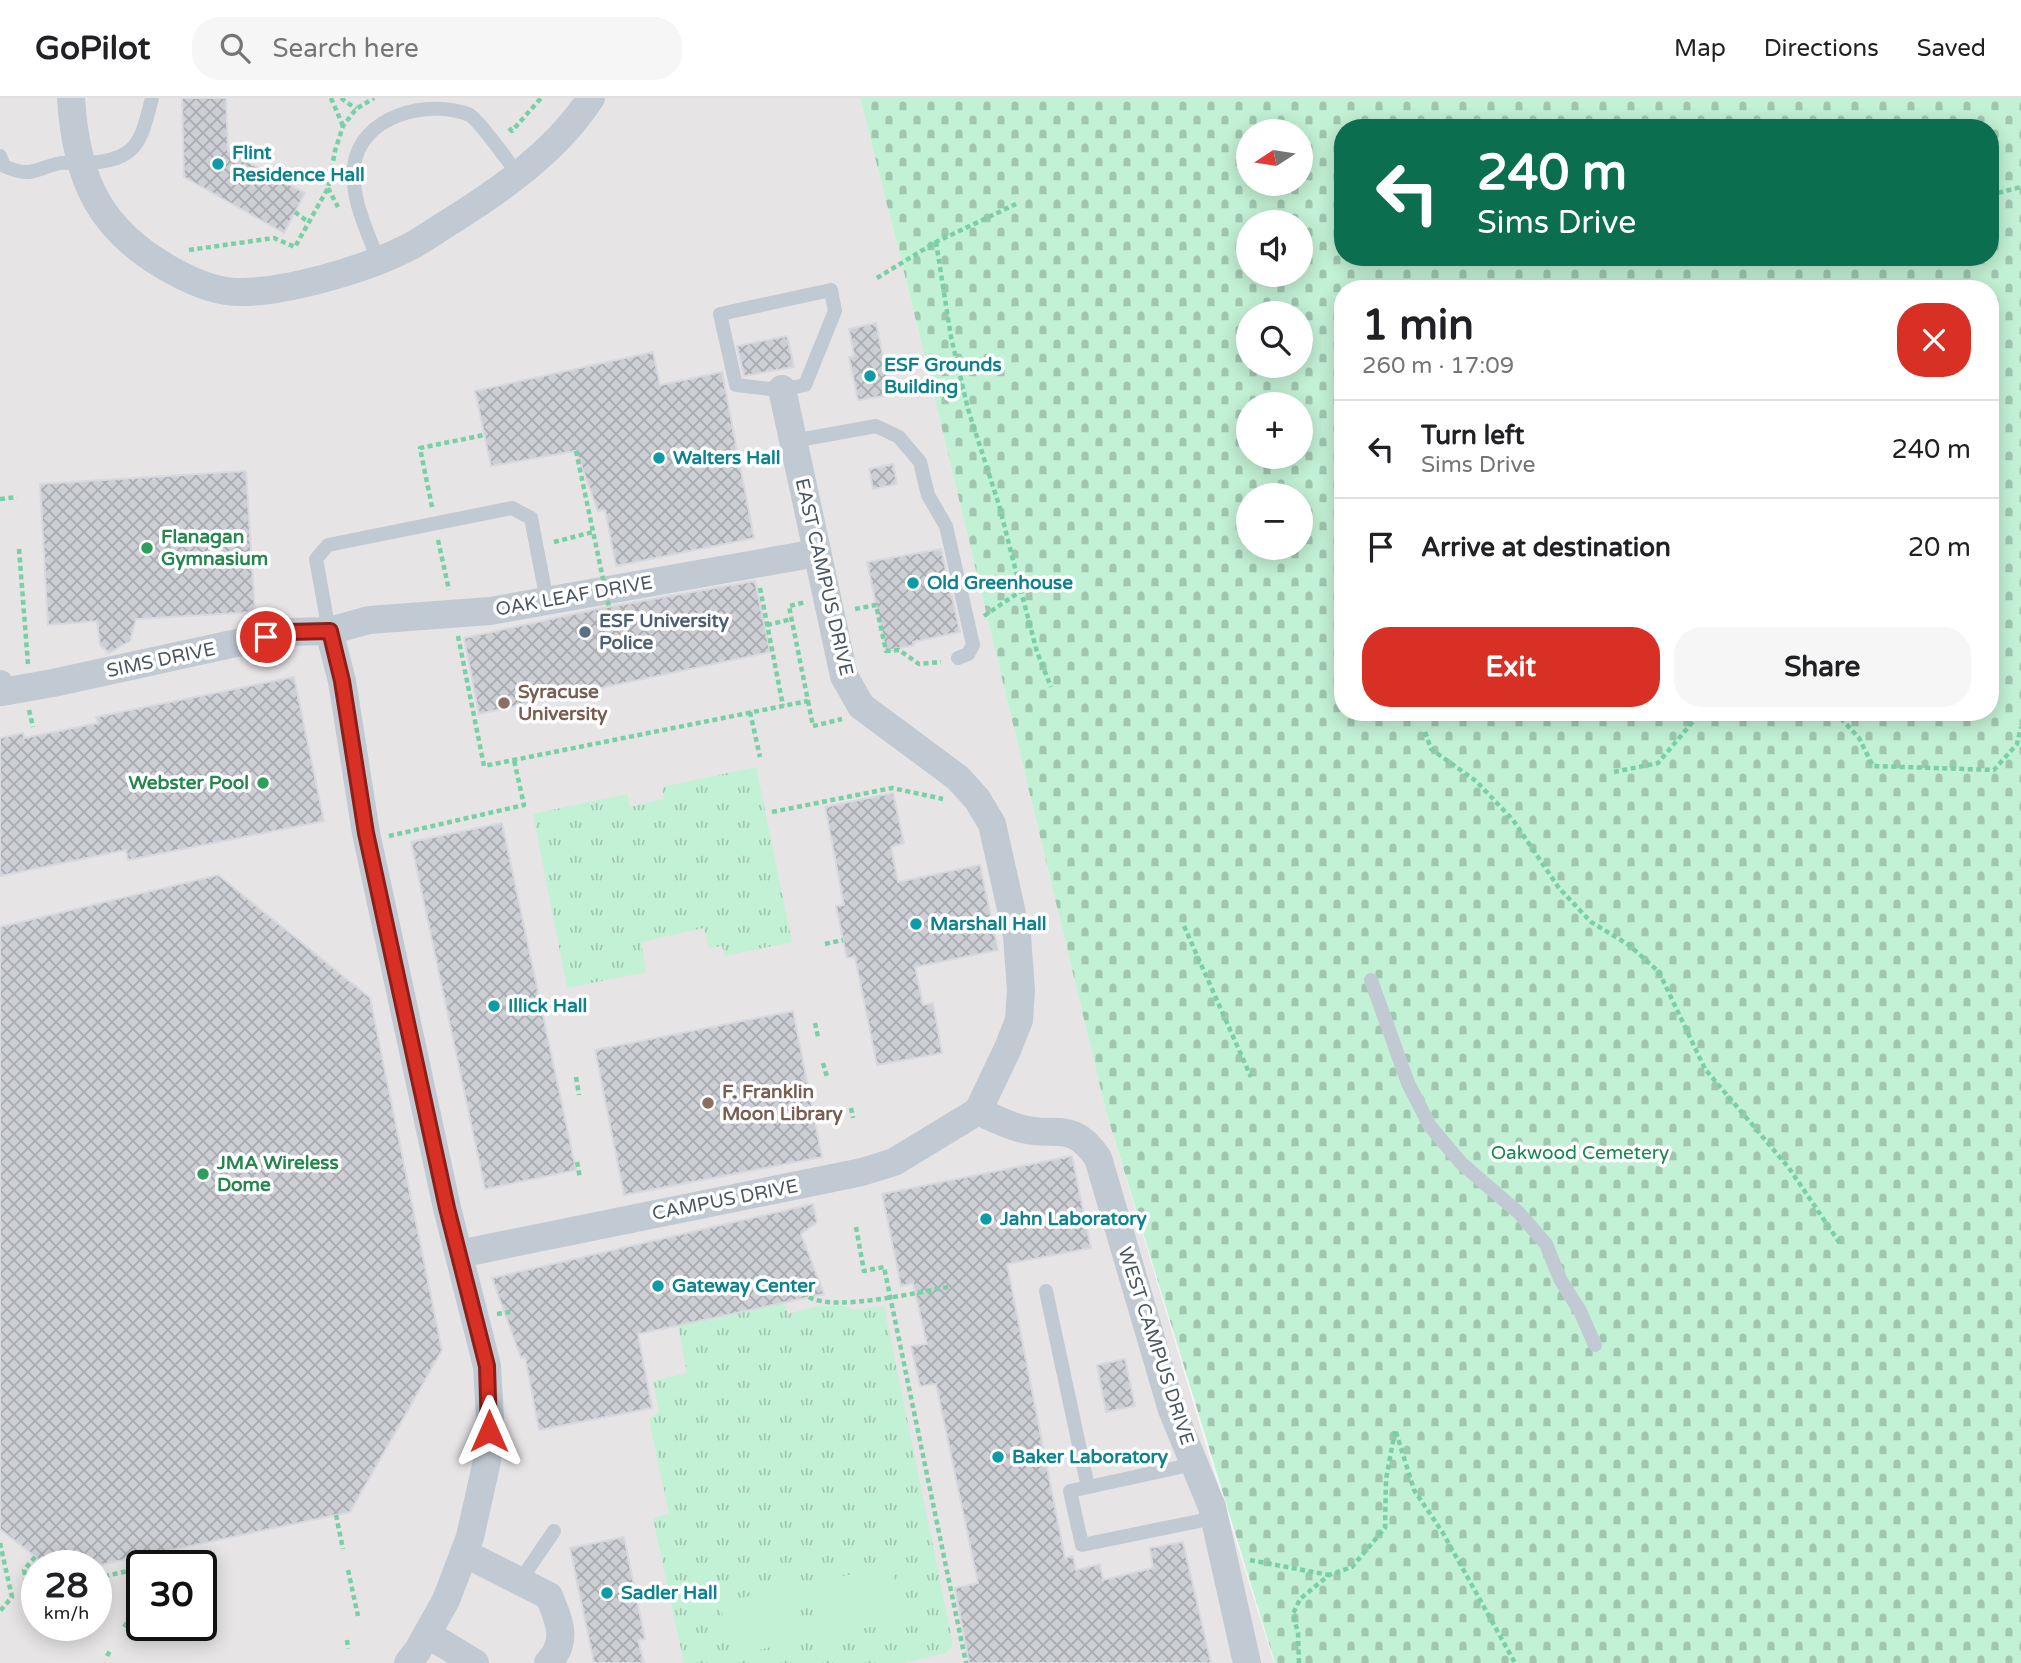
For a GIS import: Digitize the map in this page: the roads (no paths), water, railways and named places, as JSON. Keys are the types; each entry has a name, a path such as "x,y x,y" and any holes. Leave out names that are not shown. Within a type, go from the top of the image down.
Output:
{"street":[{"path":"71,98 73,131 81,164 100,209 116,228 147,256 188,279 212,288 237,292 278,289 359,268 407,248 476,205 536,160 580,116 592,98"},
{"name":"EAST CAMPUS DRIVE","path":"782,389 817,553 835,605 844,677 861,706 958,779 982,807 992,824 1014,923 1021,990 1019,1020 978,1111"},
{"name":"OAK LEAF DRIVE","path":"330,631 369,620 490,611 817,553"},
{"path":"330,631 342,681 368,839 459,1254 487,1366 490,1418 486,1461 470,1536 446,1600 408,1663"},
{"name":"SIMS DRIVE","path":"1,690 53,684 287,632 330,631"},
{"name":"CAMPUS DRIVE","path":"459,1254 862,1172 894,1162 978,1111"},
{"name":"WEST CAMPUS DRIVE","path":"978,1111 1022,1129 1065,1131 1087,1142 1098,1158 1172,1410 1214,1518 1247,1663"},
{"path":"464,1553 549,1596 562,1629 556,1655 548,1663"},
{"path":"427,1634 475,1663"}],"lane":[{"path":"0,156 4,166 20,173 62,163 109,162 134,148 142,136 152,98"},
{"path":"379,260 355,199 354,165 367,133 392,112 420,103 448,104 471,115 518,174"},
{"path":"831,290 835,312 804,385 782,389 736,385 720,314 831,290"},
{"path":"793,441 876,426 899,437 920,462 928,495 946,526 970,627 973,645 968,654 958,658"},
{"path":"330,631 316,559 328,545 512,508 531,518 547,601"},
{"path":"1371,980 1408,1083 1430,1126 1461,1163 1519,1213 1546,1244 1560,1279 1580,1311 1595,1345"},
{"path":"1046,1291 1088,1487"},
{"path":"1194,1464 1070,1491 1082,1545 1214,1518"},
{"path":"520,1581 554,1531"}],"place":[{"name":"Flint Residence Hall","path":"218,164"},
{"name":"ESF Grounds Building","path":"870,376"},
{"name":"Walters Hall","path":"659,458"},
{"name":"Flanagan Gymnasium","path":"147,548"},
{"name":"Old Greenhouse","path":"913,583"},
{"name":"ESF University Police","path":"585,632"},
{"name":"Syracuse University","path":"504,703"},
{"name":"Webster Pool","path":"263,783"},
{"name":"Marshall Hall","path":"916,924"},
{"name":"Illick Hall","path":"494,1006"},
{"name":"F. Franklin Moon Library","path":"708,1103"},
{"name":"JMA Wireless Dome","path":"203,1174"},
{"name":"Jahn Laboratory","path":"986,1219"},
{"name":"Gateway Center","path":"658,1286"},
{"name":"Baker Laboratory","path":"998,1457"},
{"name":"Sadler Hall","path":"607,1593"}],"park label":[{"name":"Oakwood Cemetery","path":"1580,1153"}]}
